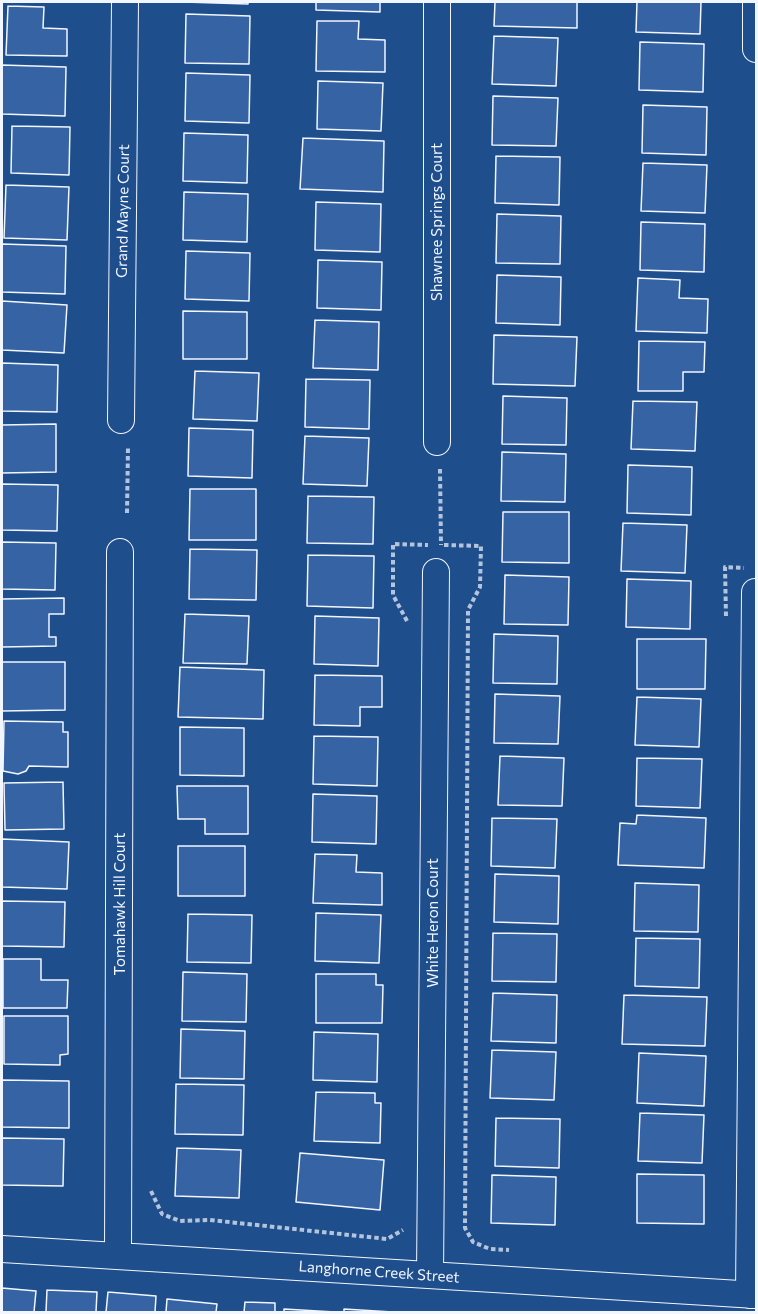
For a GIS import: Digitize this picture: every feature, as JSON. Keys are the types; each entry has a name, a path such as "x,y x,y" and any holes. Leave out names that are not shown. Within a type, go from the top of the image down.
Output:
{"street":[{"name":"Grand Mayne Court","path":"121,420 125,2"},
{"name":"Shawnee Springs Court","path":"437,2 438,454"},
{"path":"756,2 756,49"},
{"name":"Tomahawk Hill Court","path":"118,1256 120,552"},
{"name":"White Heron Court","path":"430,1275 435,572"},
{"path":"750,580 753,1295"},
{"name":"Langhorne Creek Street","path":"2,1249 753,1295"}],"path":[{"path":"127,513 128,447"},
{"path":"438,454 441,545"},
{"path":"407,633 407,621 393,595 393,544 481,546 480,587 468,610 465,1228 473,1242 490,1249 514,1251"},
{"path":"728,621 725,613 725,567 750,580"},
{"path":"151,1191 162,1214 180,1221 210,1220 387,1239 401,1233 408,1221"}],"building":[{"path":"184,2 248,2 248,4"},
{"path":"316,2 380,2 380,12 316,10"},
{"path":"495,2 577,2 577,28 494,26"},
{"path":"637,2 701,2 700,34 636,32"},
{"path":"8,6 44,7 43,28 67,29 67,56 6,55"},
{"path":"186,14 250,16 249,64 185,63"},
{"path":"317,21 359,21 358,39 385,40 385,72 316,71"},
{"path":"494,36 558,38 556,86 492,84"},
{"path":"640,42 704,44 703,92 639,90"},
{"path":"2,65 66,67 65,116 2,114"},
{"path":"186,73 250,75 249,123 185,121"},
{"path":"318,81 383,83 381,131 317,129"},
{"path":"493,96 558,98 556,146 492,145"},
{"path":"643,105 707,107 706,155 642,153"},
{"path":"12,126 70,127 69,175 11,173"},
{"path":"184,133 248,135 247,183 183,181"},
{"path":"303,138 384,141 383,192 300,189"},
{"path":"496,156 560,157 559,205 495,203"},
{"path":"643,163 707,165 705,213 641,211"},
{"path":"6,185 69,187 67,240 4,238"},
{"path":"184,192 248,194 247,242 183,240"},
{"path":"316,202 381,204 380,252 315,250"},
{"path":"497,214 561,216 560,264 496,263"},
{"path":"641,222 705,224 704,272 640,270"},
{"path":"2,244 66,246 65,294 2,292"},
{"path":"186,251 250,253 249,301 185,299"},
{"path":"318,260 382,262 381,310 317,308"},
{"path":"497,275 561,277 560,325 496,323"},
{"path":"638,278 680,280 679,298 708,299 707,333 636,331"},
{"path":"2,301 67,305 64,353 2,350"},
{"path":"183,311 247,312 247,359 183,359"},
{"path":"315,320 379,322 378,370 313,368"},
{"path":"494,335 577,337 575,386 493,384"},
{"path":"639,341 705,342 704,372 683,372 683,391 638,391"},
{"path":"2,363 58,365 57,412 2,411"},
{"path":"195,371 259,373 257,421 193,419"},
{"path":"306,379 370,380 369,429 305,427"},
{"path":"503,396 567,398 566,445 502,444"},
{"path":"633,401 697,402 695,451 631,449"},
{"path":"56,424 56,472 2,473 2,425"},
{"path":"189,428 253,430 252,478 188,476"},
{"path":"305,436 369,438 367,486 303,484"},
{"path":"502,452 566,454 565,502 501,501"},
{"path":"628,465 692,467 691,515 627,513"},
{"path":"2,484 58,485 57,531 2,530"},
{"path":"190,489 256,489 256,540 189,540"},
{"path":"308,496 374,497 373,544 307,543"},
{"path":"503,512 569,512 569,563 502,562"},
{"path":"623,523 687,525 685,573 621,571"},
{"path":"2,542 56,543 55,590 2,589"},
{"path":"190,549 257,550 256,600 189,599"},
{"path":"308,555 374,556 373,608 307,606"},
{"path":"505,575 569,577 568,625 504,624"},
{"path":"627,579 691,581 690,629 626,627"},
{"path":"64,598 64,614 49,614 49,637 56,637 56,646 2,647 2,599"},
{"path":"185,614 249,616 247,664 183,663"},
{"path":"315,616 379,618 378,666 314,664"},
{"path":"494,634 558,636 557,684 493,683"},
{"path":"637,639 706,639 705,689 637,689"},
{"path":"2,662 65,662 65,710 2,711"},
{"path":"180,667 264,670 263,719 178,717"},
{"path":"315,675 382,676 382,707 360,707 360,726 314,725"},
{"path":"495,694 560,696 558,744 494,743"},
{"path":"637,697 701,699 699,747 635,745"},
{"path":"4,721 63,722 63,732 68,732 68,767 29,766 26,771 18,774 3,771"},
{"path":"180,727 244,728 244,776 180,775"},
{"path":"314,736 378,737 377,786 313,784"},
{"path":"500,756 564,758 562,806 498,805"},
{"path":"637,758 702,759 700,808 636,806"},
{"path":"63,782 64,829 5,830 4,783"},
{"path":"177,786 248,786 248,834 205,834 205,819 178,819"},
{"path":"313,794 377,796 376,844 312,842"},
{"path":"637,815 706,818 704,868 618,865 620,823 636,824"},
{"path":"492,818 557,819 555,868 491,866"},
{"path":"2,839 69,842 67,889 2,887"},
{"path":"178,846 245,846 245,896 178,896"},
{"path":"315,854 357,855 356,872 382,873 382,905 313,903"},
{"path":"495,874 559,876 558,924 494,922"},
{"path":"635,883 699,885 698,932 634,931"},
{"path":"2,901 65,902 64,947 2,946"},
{"path":"316,913 381,915 379,963 315,961"},
{"path":"188,914 252,915 251,963 187,962"},
{"path":"493,933 557,934 556,982 492,981"},
{"path":"636,938 700,939 699,988 635,986"},
{"path":"3,959 41,959 41,980 68,980 67,1008 3,1008"},
{"path":"183,972 247,974 246,1022 182,1021"},
{"path":"316,974 376,974 376,985 383,985 382,1023 316,1023"},
{"path":"493,993 557,995 556,1043 491,1041"},
{"path":"624,995 707,997 705,1046 622,1044"},
{"path":"4,1016 68,1016 68,1054 60,1055 60,1065 4,1064"},
{"path":"181,1029 245,1031 244,1079 180,1078"},
{"path":"314,1032 378,1034 377,1082 313,1080"},
{"path":"492,1050 556,1052 554,1100 490,1098"},
{"path":"639,1053 706,1056 704,1106 637,1103"},
{"path":"2,1080 69,1081 69,1128 2,1127"},
{"path":"176,1084 244,1085 243,1135 175,1134"},
{"path":"316,1092 375,1093 375,1103 381,1103 380,1143 314,1141"},
{"path":"640,1113 704,1115 702,1163 638,1161"},
{"path":"496,1118 560,1119 559,1168 495,1166"},
{"path":"2,1138 64,1139 63,1186 2,1185"},
{"path":"177,1148 241,1150 239,1198 175,1196"},
{"path":"300,1153 384,1160 380,1210 296,1202"},
{"path":"637,1174 704,1175 704,1224 637,1223"},
{"path":"492,1175 556,1177 555,1225 491,1223"},
{"path":"2,1288 36,1291 34,1312 2,1312"},
{"path":"47,1290 97,1292 96,1312 46,1312"},
{"path":"108,1292 156,1296 155,1312 106,1312"},
{"path":"167,1299 217,1304 216,1312 166,1312"},
{"path":"245,1302 275,1303 275,1312 244,1312"},
{"path":"284,1309 335,1312 284,1312"},
{"path":"344,1309 393,1312 344,1312"}]}
